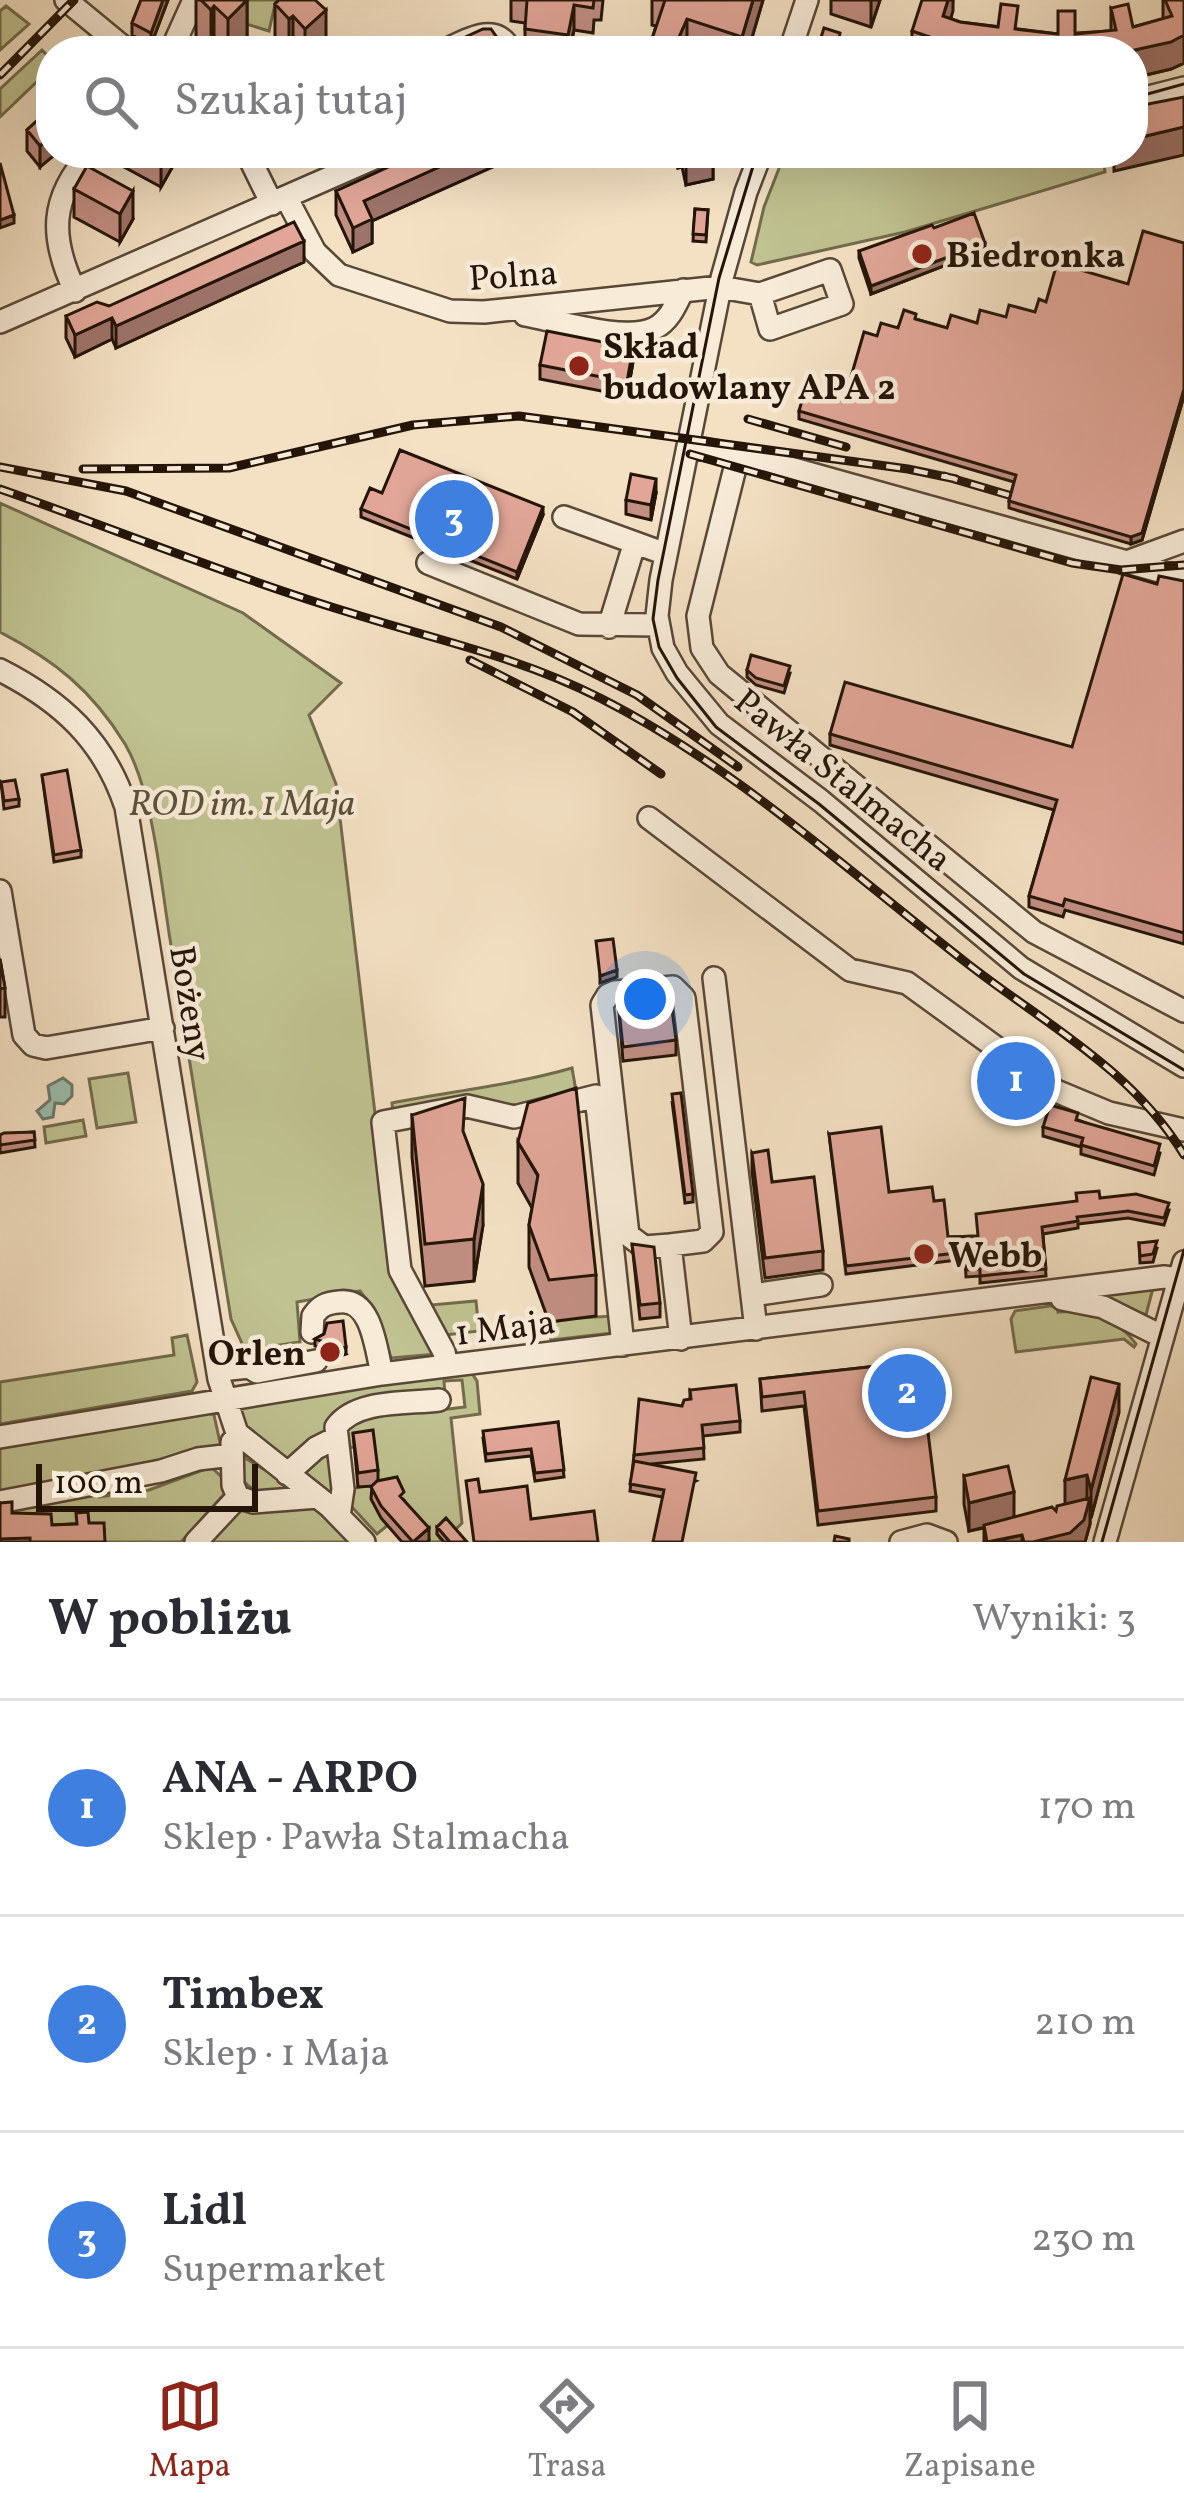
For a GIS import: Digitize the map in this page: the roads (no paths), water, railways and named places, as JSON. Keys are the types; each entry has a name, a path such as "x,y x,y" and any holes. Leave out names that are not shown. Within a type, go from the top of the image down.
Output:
{"street":[{"path":"66,0 110,36"},
{"path":"178,36 194,0"},
{"path":"795,36 807,0"},
{"path":"1148,97 1184,88"},
{"path":"75,291 59,252 58,210 78,168"},
{"name":"Polna","path":"257,168 315,252 339,275 436,308 501,310 720,287 760,294"},
{"path":"0,322 353,168"},
{"path":"428,563 567,620 609,627 658,625 667,554 720,287 755,168"},
{"path":"501,310 630,334 656,328 671,314 683,290"},
{"path":"688,446 1184,578"},
{"path":"738,456 698,616 703,648 719,674 1034,932 1184,1010"},
{"path":"564,517 667,554"},
{"path":"1124,562 1184,541"},
{"path":"609,627 634,544"},
{"name":"Pawła Stalmacha","path":"658,625 674,669 727,731 838,814 1017,965 1184,1066"},
{"name":"Bożeny","path":"0,670 51,698 94,742 113,773 130,828 223,1400 232,1426"},
{"path":"649,818 850,970 907,982 1056,1091 1096,1109 1184,1130"},
{"path":"0,891 28,1041 46,1048 163,1028"},
{"path":"714,978 756,1329"},
{"path":"673,986 684,998 712,1232 703,1241 670,1245 644,1247 628,1234 602,1005 615,992 673,986"},
{"path":"447,1366 400,1270 383,1122 466,1106 514,1117 596,1096 623,1346"},
{"path":"670,1245 682,1339"},
{"path":"1105,1542 1163,1336 1177,1315 1182,1270"},
{"name":"1 Maja","path":"0,1438 223,1400 317,1368 382,1374 1019,1298 1164,1277 1182,1270"},
{"path":"752,1294 821,1286"},
{"path":"312,1332 318,1308 354,1297 364,1313 382,1374"},
{"name":"1 Maja","path":"1019,1298 1092,1304 1163,1336"},
{"path":"230,1369 317,1368"},
{"path":"339,1516 343,1489 336,1426 350,1412 439,1400"},
{"path":"232,1426 233,1485 238,1497 253,1502 318,1497"},
{"path":"232,1426 364,1542"},
{"path":"287,1474 316,1448 336,1438"},
{"path":"0,1502 232,1455"},
{"path":"196,1542 238,1497"},
{"path":"901,1542 930,1535 950,1542 952,1516"}],"tram line":[{"path":"1148,94 1184,84"},
{"path":"752,168 719,278 658,580 653,619 659,647 716,727 819,804 1024,974 1184,1070"},
{"path":"1102,1542 1184,1250"}],"railway":[{"path":"38,36 74,0"},
{"path":"0,75 36,39"},
{"path":"83,469 229,468 413,425 519,416 956,479"},
{"path":"748,419 846,447"},
{"path":"690,454 1072,563 1121,570 1184,565"},
{"path":"0,467 126,491 501,627 637,695 738,767"},
{"path":"944,476 1012,496"},
{"path":"0,489 263,584 539,671 650,725 744,788 1085,1050 1139,1097 1184,1155"},
{"path":"470,660 573,712 661,774"}],"place":[{"name":"Biedronka","path":"922,254"},
{"name":"Skład budowlany APA 2","path":"579,366"},
{"name":"Lidl","path":"454,519"},
{"name":"ANA - ARPO","path":"1016,1081"},
{"name":"Webb","path":"924,1254"},
{"name":"Orlen","path":"330,1352"},
{"name":"Timbex","path":"907,1393"}],"park label":[{"name":"ROD im. 1 Maja","path":"242,802"}]}
